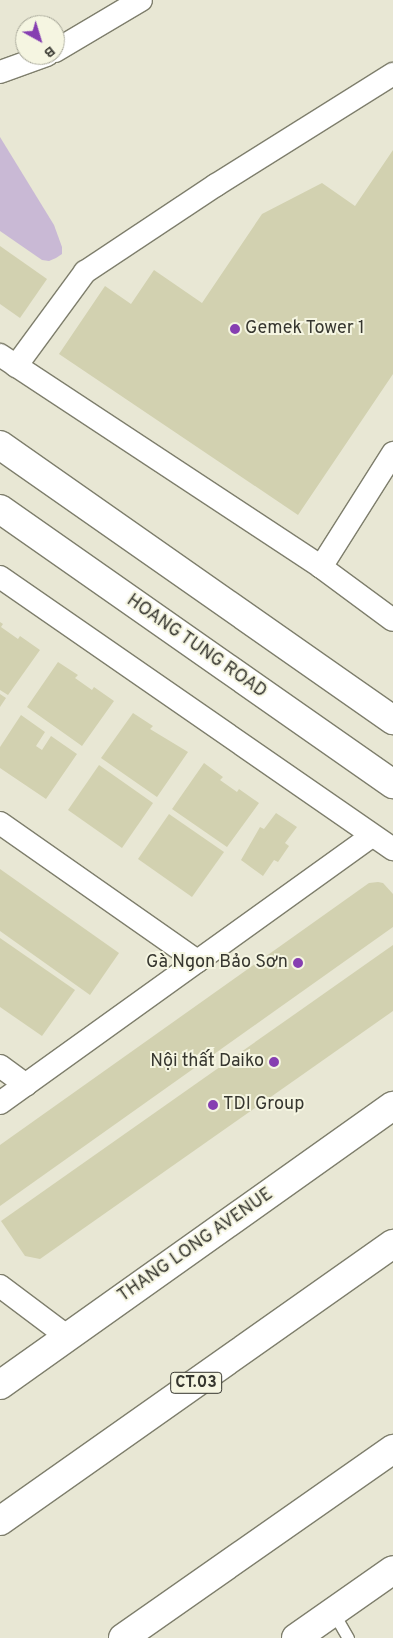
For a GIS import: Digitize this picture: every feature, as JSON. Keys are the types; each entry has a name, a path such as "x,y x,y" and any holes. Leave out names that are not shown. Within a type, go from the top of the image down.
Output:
{"main road":[{"path":"0,445 393,720"},
{"name":"HOANG TUNG ROAD","path":"0,509 393,784"},
{"name":"THANG LONG AVENUE","path":"0,1385 393,1106"},
{"name":"CT.03","path":"0,1521 393,1244"},
{"path":"123,1638 393,1448"},
{"path":"296,1638 393,1570"}],"street":[{"path":"65,45 141,0"},
{"path":"0,72 19,65"},
{"path":"393,74 216,185 84,272 8,360 321,567 393,620"},
{"path":"321,567 393,453"},
{"path":"0,577 371,836 393,849"},
{"path":"0,823 197,961"},
{"path":"0,1103 371,836"},
{"path":"0,1066 26,1085"},
{"path":"0,1286 68,1337"}],"lane":[{"path":"333,1612 348,1638"}],"shaded area":[{"path":"0,137 54,225 62,247 62,254 49,261 42,260 0,231"}],"building":[{"name":"Gemek Tower 1","path":"393,150 393,374 298,515 59,354 105,286 131,304 154,270 202,303 262,214 322,183 355,206"},
{"path":"0,246 47,279 20,318 0,304"},
{"path":"0,622 3,624 1,627 18,639 20,636 40,650 8,695 0,690"},
{"path":"58,662 78,675 75,678 92,690 94,687 114,701 82,746 27,707"},
{"path":"0,694 6,698 0,707"},
{"path":"133,713 153,726 150,729 188,752 157,797 101,758"},
{"path":"21,715 45,732 36,746 42,750 51,736 77,754 46,799 0,768 0,747"},
{"path":"204,763 223,777 220,780 237,792 239,789 259,803 227,847 172,809"},
{"path":"99,765 153,803 122,848 68,810"},
{"path":"276,813 297,827 285,843 289,846 278,862 274,860 263,876 241,860 260,827 264,829"},
{"path":"169,814 224,852 192,897 138,859"},
{"path":"0,869 119,953 90,995 0,931"},
{"path":"369,883 383,883 393,894 393,927 0,1206 0,1145"},
{"path":"0,938 75,990 42,1036 0,1007"},
{"path":"393,945 393,1011 40,1259 25,1256 1,1221"}],"place":[{"name":"Gemek Tower 1","path":"235,329"},
{"name":"Gà Ngon Bảo Sơn","path":"298,963"},
{"name":"Nội thất Daiko","path":"274,1062"},
{"name":"TDI Group","path":"213,1105"}]}
